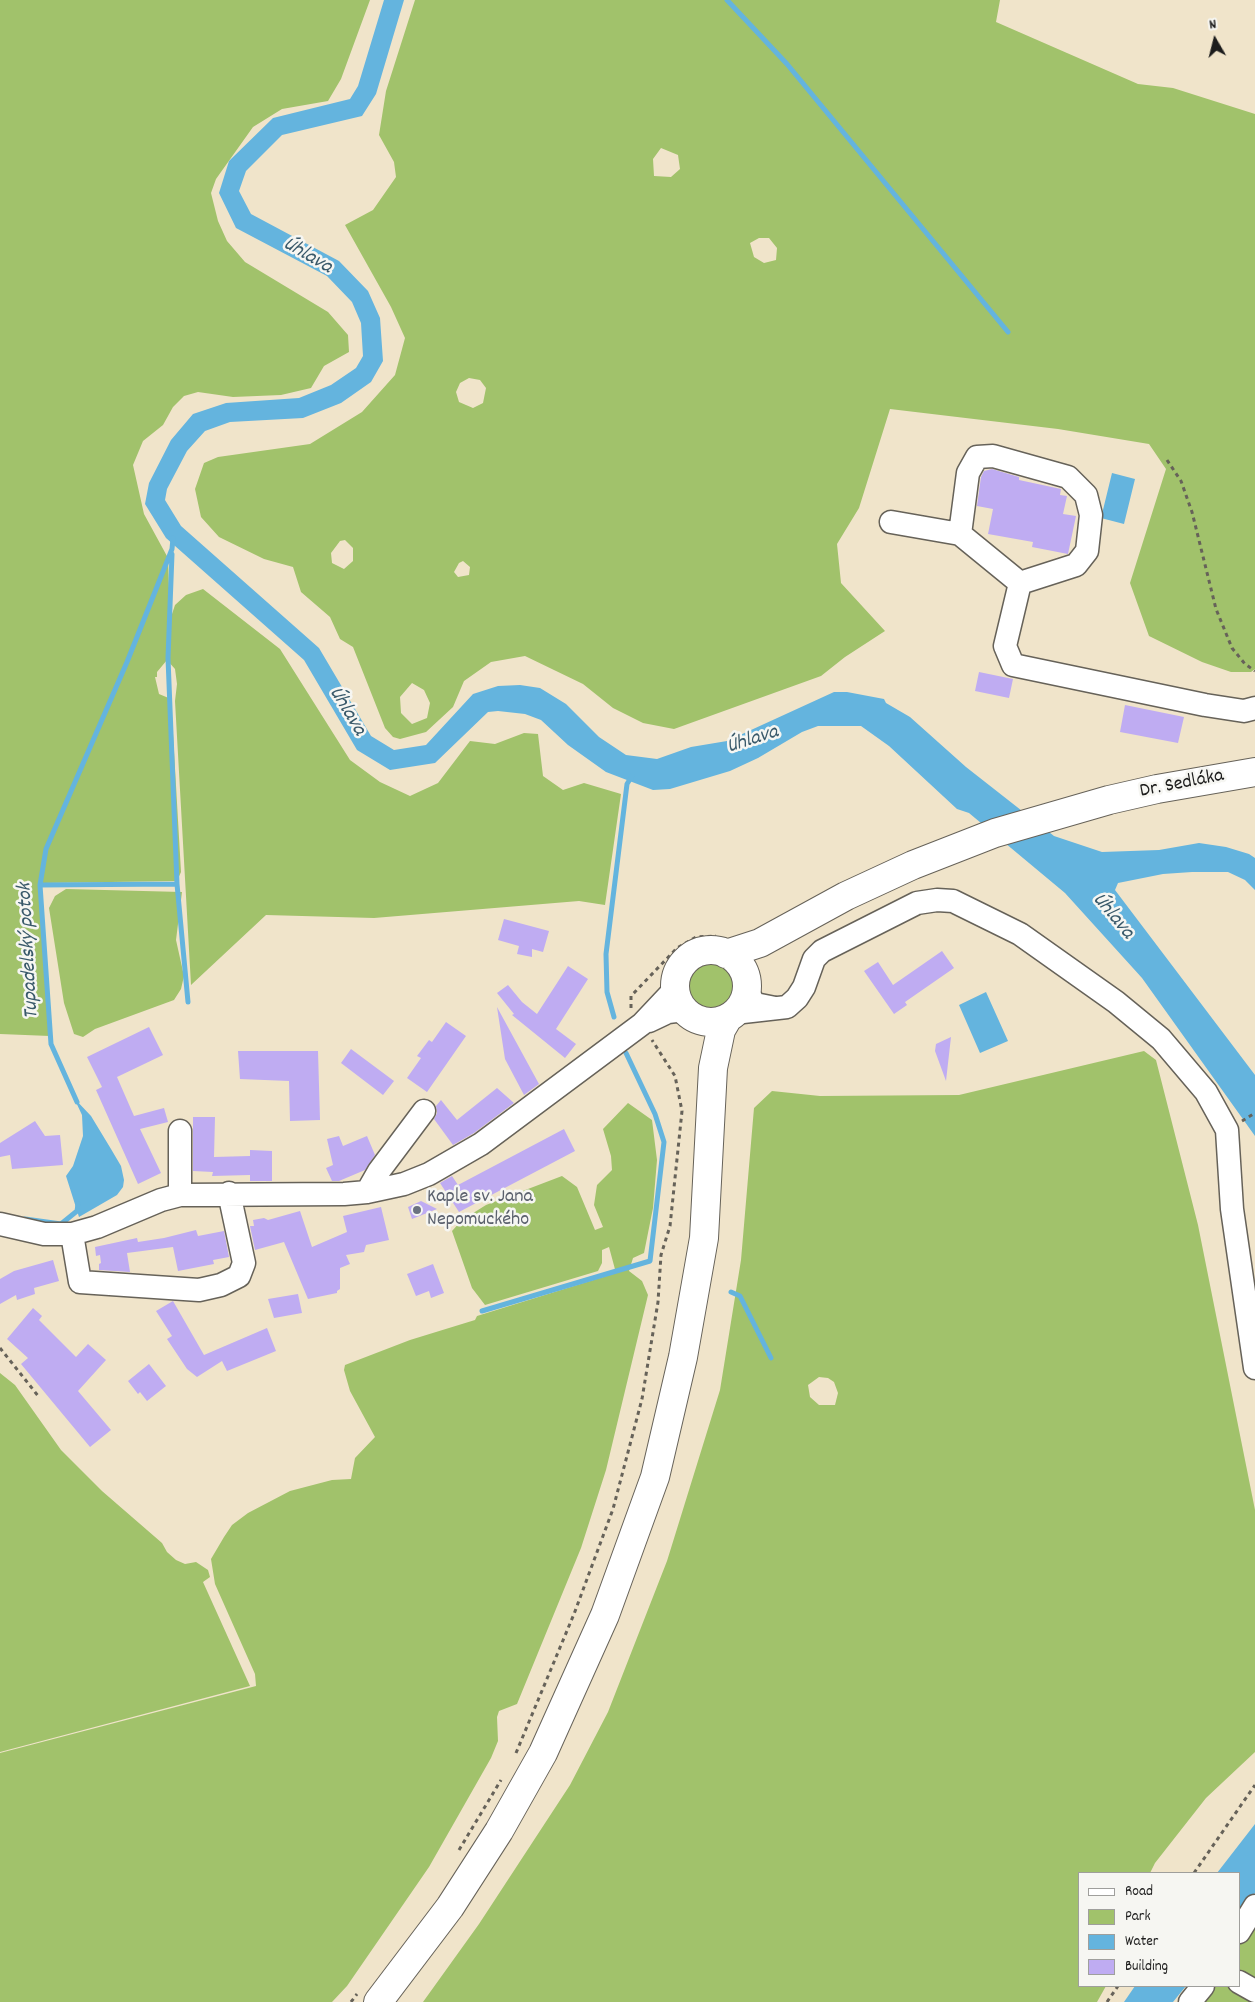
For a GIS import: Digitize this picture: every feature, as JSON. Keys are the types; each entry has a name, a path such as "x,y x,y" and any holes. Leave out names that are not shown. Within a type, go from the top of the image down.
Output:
{"main road":[{"name":"Dr. Sedláka","path":"734,981 771,937 846,896 913,865 1014,827 1109,800 1255,772"},
{"path":"371,1994 450,1907 499,1831 543,1753 605,1615 655,1477 683,1357 704,1238 713,1068 734,981 718,951 702,951 687,959 677,973 685,1006 706,1038 713,1068"},
{"path":"685,1006 712,1022 734,981"}],"street":[{"path":"960,534 968,473 976,457 993,456 1068,477 1086,495 1091,515 1087,551 1076,565 1020,583"},
{"path":"891,522 960,534 1020,583"},
{"path":"1020,583 1005,646 1013,665 1205,705 1244,711 1255,708"},
{"path":"734,981 779,1008 787,1007 797,998 804,987 814,959 822,951 917,903 937,900 954,901 1020,934 1116,1002 1161,1040 1206,1092 1227,1130 1232,1209 1255,1368"},
{"path":"0,1224 44,1234 72,1234 97,1228 161,1200 180,1195 367,1192 404,1184 429,1174 481,1144 642,1024 685,1006"},
{"path":"367,1192 379,1171 424,1111"},
{"path":"180,1131 180,1195"},
{"path":"72,1234 80,1282 199,1290 221,1285 239,1276 244,1263 229,1193"},
{"path":"1240,1930 1255,1906"},
{"path":"1240,1983 1255,1991"},
{"path":"1190,2002 1202,1987"}],"path":[{"path":"1167,460 1180,481 1192,512 1216,609 1232,648 1246,664 1255,670"},
{"path":"515,1756 574,1614 613,1509 642,1399 658,1302 661,1255 670,1226 682,1111 675,1076 630,1007 631,996 677,948 696,937 734,981"},
{"path":"1240,1122 1255,1113"},
{"path":"0,1348 39,1397"},
{"path":"454,1858 505,1773"},
{"path":"1195,1872 1255,1785"},
{"path":"1107,2002 1117,1987"},
{"path":"351,2002 371,1994"}],"green space":[{"path":"0,0 370,0 341,79 328,101 282,109 253,127 216,179 211,193 218,221 227,241 245,262 328,312 348,335 349,352 324,366 311,388 281,395 233,397 198,392 184,396 173,407 163,425 143,441 133,465 144,514 168,558 170,620 175,605 186,595 203,589 280,649 350,760 380,782 410,796 438,783 470,741 495,744 524,733 538,734 543,776 563,790 584,783 621,794 605,905 579,901 374,918 266,915 191,985 175,701 177,684 175,669 167,660 157,672 157,677 155,677 159,694 171,699 181,872 177,881 45,883 39,890 50,1036 0,1034"},
{"path":"415,0 1000,0 996,22 1138,84 1173,88 1255,114 1255,669 1251,672 1231,672 1202,662 1149,636 1130,583 1166,469 1149,444 1058,429 890,409 859,508 837,544 841,583 885,631 845,657 821,676 674,729 643,723 613,708 583,684 525,656 491,662 464,681 453,707 426,732 400,739 393,737 385,728 353,647 340,639 330,617 301,592 293,567 264,559 219,537 201,517 195,489 204,463 218,457 310,444 362,412 395,375 405,338 391,307 345,225 373,210 396,177 394,162 379,135 386,91","holes":["661,148 678,155 680,169 671,177 654,176 653,159","759,238 769,238 777,248 776,260 764,263 754,257 750,243","469,378 480,380 486,388 483,403 473,408 459,402 456,392 460,383","345,540 353,548 353,561 344,569 332,563 331,553 340,541","463,561 470,567 469,575 458,577 454,572 459,563","412,683 424,690 430,703 427,718 412,724 401,713 400,697"]},
{"path":"66,889 182,892 176,940 184,976 181,989 174,1000 95,1029 83,1037 74,1034 64,1003 49,908 55,896"},
{"path":"705,962 715,962 729,972 733,985 729,998 723,1004 715,1008 705,1008 691,998 687,990 687,980 697,966"},
{"path":"1144,1051 1156,1060 1198,1225 1255,1510 1255,1752 1206,1798 1155,1863 1150,1872 1078,1872 1078,1987 1105,1987 1097,2002 423,2002 479,1924 570,1785 608,1712 667,1561 720,1390 741,1260 754,1108 772,1091 820,1096 959,1095","holes":["819,1377 828,1378 834,1382 838,1393 835,1405 819,1405 810,1397 808,1385"]},
{"path":"628,1103 652,1120 657,1160 653,1208 644,1253 633,1258 629,1271 642,1281 648,1295 606,1470 581,1548 517,1704 499,1711 497,1717 498,1741 491,1758 429,1867 347,1986 332,2002 0,2002 0,1753 256,1686 255,1674 215,1584 211,1559 224,1537 232,1525 248,1513 290,1491 332,1480 351,1479 355,1458 375,1437 350,1391 344,1370 345,1365 410,1340 475,1320 477,1316 616,1273 609,1247 602,1250 602,1263 598,1271 485,1305 472,1288 452,1231 462,1220 486,1205 562,1176 577,1187 595,1230 603,1227 594,1205 597,1185 612,1170 611,1156 603,1129"},
{"path":"0,1373 15,1385 61,1450 102,1491 162,1543 167,1552 176,1560 185,1564 196,1562 208,1570 210,1577 203,1582 250,1686 0,1752"},
{"path":"1255,1906 1255,2002 1190,2002 1202,1987 1240,1987 1240,1930"}],"water":[{"name":"Úhlava","path":"384,0 404,0 376,94 362,116 282,135 246,171 239,191 251,214 339,261 368,291 380,318 383,361 371,382 341,403 303,418 230,422 205,431 187,451 167,489 165,500 181,526 319,648 371,736 394,750 426,745 473,694 498,686 520,685 540,688 566,704 599,737 626,755 657,759 691,747 727,741 834,692 847,692 884,699 886,703 910,717 966,767 1054,836 1102,852 1159,850 1199,843 1226,847 1249,854 1255,858 1255,890 1245,880 1228,872 1192,872 1163,874 1118,883 1115,890 1255,1075 1255,1136 1142,978 1065,893 969,813 957,809 889,746 861,726 818,726 802,732 758,758 730,771 670,789 653,790 606,772 568,745 541,720 525,714 498,711 488,712 435,763 390,770 357,750 304,660 166,538 145,504 149,483 171,440 193,414 226,403 299,398 331,385 356,368 363,356 361,323 352,302 327,276 236,228 219,193 229,161 273,118 350,99 358,86"},
{"path":"1112,473 1135,479 1124,524 1101,518"},
{"path":"986,992 1008,1041 980,1053 959,1005"},
{"path":"74,1098 91,1116 121,1166 124,1180 123,1187 117,1195 79,1217 66,1176 73,1166 83,1136 82,1115"},
{"path":"1255,1824 1255,1893 1240,1915 1240,1872 1218,1872"},
{"path":"1134,1987 1185,1987 1173,2002 1124,2002"}],"building":[{"path":"992,469 1019,477 1019,480 1061,489 1060,495 1067,496 1063,514 1076,516 1068,554 1032,547 1033,542 988,534 993,509 977,506 981,477 984,471"},
{"path":"979,672 1013,679 1009,698 975,691"},
{"path":"1125,705 1184,717 1178,743 1120,732"},
{"path":"504,919 549,931 543,952 532,949 532,957 517,954 519,946 498,940"},
{"path":"942,951 954,968 905,1002 907,1005 894,1014 864,971 878,962 893,985"},
{"path":"568,966 588,979 556,1029 576,1044 565,1058 512,1015 514,1014 497,993 508,985 522,1002 537,1014"},
{"path":"497,1007 539,1084 524,1095 505,1059"},
{"path":"446,1022 466,1036 427,1092 407,1078 421,1058 417,1056 429,1040 432,1042"},
{"path":"149,1027 163,1055 117,1077 134,1116 164,1108 168,1122 140,1129 161,1173 138,1184 96,1090 102,1087 87,1057"},
{"path":"951,1037 946,1081 935,1051 936,1044"},
{"path":"351,1049 394,1081 383,1095 341,1063"},
{"path":"238,1051 318,1051 320,1120 290,1121 289,1081 240,1079"},
{"path":"497,1088 514,1103 474,1133 453,1145 434,1119 437,1113 436,1106 441,1100 457,1120"},
{"path":"193,1117 215,1117 214,1157 250,1156 250,1150 272,1151 272,1181 250,1181 250,1175 212,1176 213,1172 193,1171"},
{"path":"35,1121 45,1136 60,1135 63,1165 12,1169 10,1155 0,1157 0,1143"},
{"path":"564,1129 575,1151 459,1212 440,1183 452,1176 458,1185"},
{"path":"339,1136 343,1146 367,1136 375,1155 365,1170 339,1181 332,1181 326,1168 333,1165 327,1139"},
{"name":"Kaple sv. Jana Nepomuckého","path":"421,1201 437,1209 412,1219 408,1207"},
{"path":"381,1207 389,1240 366,1245 364,1252 346,1255 350,1264 340,1268 340,1289 337,1293 308,1299 284,1242 255,1250 250,1226 254,1226 253,1220 264,1218 268,1220 300,1211 312,1247 347,1232 343,1216"},
{"path":"196,1230 198,1236 224,1231 229,1257 213,1260 214,1264 178,1271 173,1247 127,1253 130,1272 99,1270 99,1264 101,1263 100,1255 96,1256 95,1247 137,1238 138,1242 164,1238"},
{"path":"53,1260 59,1281 34,1288 35,1294 17,1300 16,1295 0,1304 0,1279 14,1271"},
{"path":"433,1264 444,1293 431,1298 429,1291 416,1296 407,1274"},
{"path":"298,1294 302,1313 274,1318 268,1299"},
{"path":"173,1301 204,1355 267,1328 276,1351 227,1371 222,1361 197,1377 187,1369 167,1339 172,1336 156,1311"},
{"path":"33,1308 42,1316 39,1320 76,1357 88,1344 106,1360 78,1391 111,1430 90,1447 21,1364 28,1358 7,1339"},
{"path":"149,1364 166,1386 147,1401 140,1392 138,1394 128,1381"}],"waterway":[{"path":"727,0 787,64 1008,332"},
{"name":"Tupadelský potok","path":"77,1102 51,1044 40,885 46,849 127,662 172,549 173,538"},
{"path":"40,885 177,884 168,658 172,554"},
{"path":"614,1017 607,992 606,954 627,784 632,776"},
{"path":"177,884 188,1002"},
{"path":"482,1311 650,1261 664,1142 655,1114 626,1053"},
{"name":"Tupadelský potok","path":"25,1219 61,1224 77,1211 78,1204"},
{"path":"731,1292 740,1296 771,1358"}],"place":[{"name":"Kaple sv. Jana Nepomuckého","path":"417,1210"}]}
